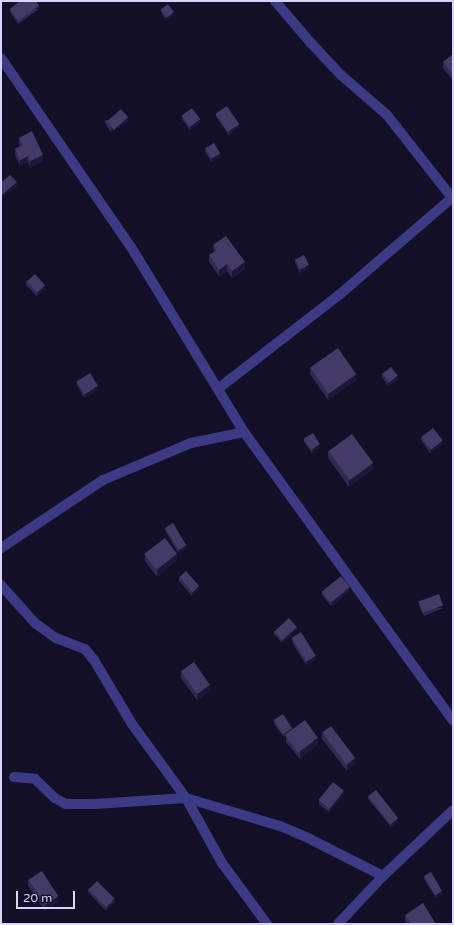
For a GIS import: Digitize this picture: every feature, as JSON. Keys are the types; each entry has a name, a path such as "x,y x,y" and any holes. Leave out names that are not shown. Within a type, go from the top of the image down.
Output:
{"street":[{"path":"219,388 339,295 453,198 386,115 341,75 274,1"},
{"path":"1,58 132,247 219,388 244,432 453,721"},
{"path":"1,548 103,480 191,443 244,432"},
{"path":"1,585 35,623 56,638 85,649 94,660 132,724 186,798 222,863 267,924"},
{"path":"14,777 35,779 55,798 66,804 95,804 186,798 280,826 308,838 384,876"},
{"path":"338,924 384,876 453,810"}],"building":[{"path":"20,1 36,1 39,6 18,21 10,9"},
{"path":"168,4 174,12 167,17 161,9"},
{"path":"453,54 453,72 452,73 443,62"},
{"path":"227,106 239,124 228,132 215,114"},
{"path":"192,108 200,119 190,127 181,116"},
{"path":"121,109 128,117 114,130 107,121"},
{"path":"32,131 43,155 30,161 28,156 20,160 15,149 23,145 19,138"},
{"path":"214,143 220,153 212,158 205,148"},
{"path":"10,175 17,182 2,195 1,182"},
{"path":"226,236 245,262 232,271 227,264 219,270 209,255 217,250 213,245"},
{"path":"304,255 309,265 300,269 295,260"},
{"path":"35,274 45,285 37,293 27,281"},
{"path":"338,348 356,374 329,394 310,368"},
{"path":"391,367 398,376 389,382 382,374"},
{"path":"90,373 98,386 84,394 76,381"},
{"path":"433,428 443,441 431,450 421,437"},
{"path":"313,433 320,444 311,450 304,439"},
{"path":"352,434 373,463 350,480 329,451"},
{"path":"173,523 186,545 179,550 165,528"},
{"path":"165,538 177,554 156,570 144,554"},
{"path":"186,571 199,586 192,592 179,577"},
{"path":"341,576 350,587 330,603 322,592"},
{"path":"439,594 443,605 422,613 418,602"},
{"path":"289,618 297,627 282,640 274,631"},
{"path":"301,632 316,656 307,662 292,638"},
{"path":"194,662 210,685 197,694 181,671"},
{"path":"283,714 292,728 283,734 274,720"},
{"path":"305,720 318,738 298,752 285,735"},
{"path":"331,726 355,758 346,765 322,733"},
{"path":"333,782 344,791 329,809 319,800"},
{"path":"376,790 398,818 390,825 368,796"},
{"path":"42,871 58,896 45,905 29,880"},
{"path":"431,872 442,891 435,895 424,876"},
{"path":"97,881 115,899 106,907 89,889"},
{"path":"423,903 436,924 411,924 405,915"}]}
